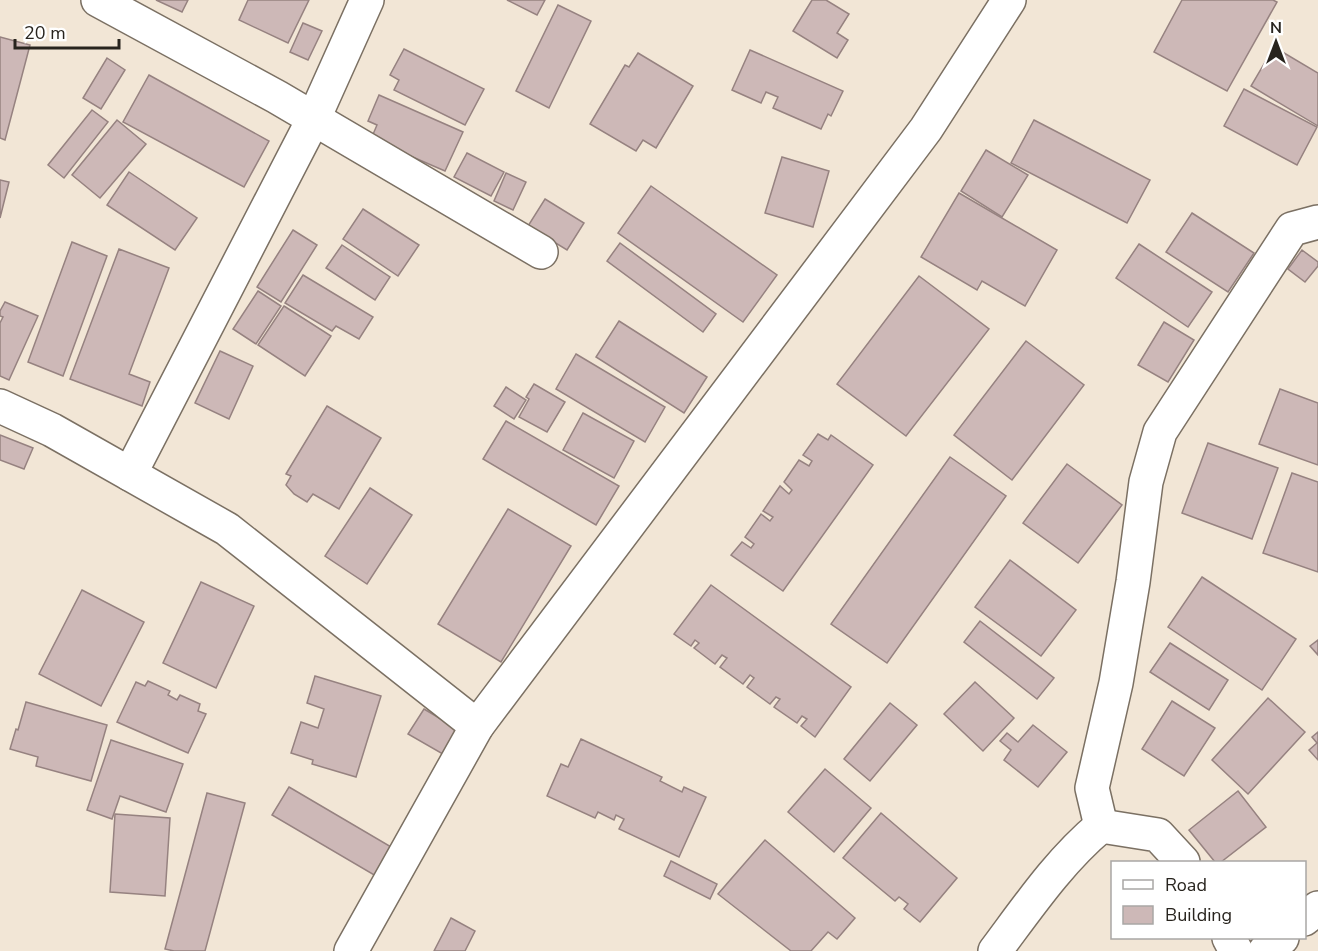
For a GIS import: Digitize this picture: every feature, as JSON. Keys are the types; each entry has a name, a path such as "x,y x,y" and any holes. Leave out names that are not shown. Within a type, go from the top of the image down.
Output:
{"street":[{"path":"98,0 314,118 541,252"},
{"path":"130,474 314,118 367,0"},
{"path":"351,951 477,726 926,129 1009,0"},
{"path":"1101,826 1092,788 1116,683 1146,482 1160,432 1292,229 1318,222"},
{"path":"0,406 52,430 227,529 477,726"},
{"path":"995,951 1047,882 1080,843 1101,826 1158,835 1182,861"},
{"path":"1306,918 1318,908"},
{"path":"1265,951 1281,939"}],"building":[{"path":"156,0 188,0 182,12"},
{"path":"248,0 309,0 288,43 239,20"},
{"path":"507,0 545,0 537,15"},
{"path":"812,0 826,0 849,14 837,33 848,40 837,58 793,31"},
{"path":"1182,0 1273,0 1277,2 1227,91 1154,52"},
{"path":"558,5 591,21 549,108 516,91"},
{"path":"303,23 322,31 308,60 290,52"},
{"path":"0,37 30,45 5,140 0,138"},
{"path":"1274,47 1318,73 1318,126 1251,86"},
{"path":"404,49 484,89 465,125 394,90 399,80 390,75"},
{"path":"750,50 843,91 831,116 828,114 821,129 773,108 778,97 766,92 761,103 732,90"},
{"path":"638,53 693,86 656,148 643,140 636,151 590,124 625,65 629,67"},
{"path":"107,58 125,70 101,109 83,98"},
{"path":"149,75 269,141 244,187 123,122"},
{"path":"1244,89 1317,127 1297,165 1224,126"},
{"path":"379,95 463,132 445,171 371,139 377,125 368,121"},
{"path":"92,110 108,122 64,178 48,165"},
{"path":"117,120 146,144 100,198 72,175"},
{"path":"1034,120 1150,180 1127,223 1011,163"},
{"path":"986,150 1028,175 1002,217 961,191"},
{"path":"467,153 504,172 491,196 454,177"},
{"path":"782,157 829,171 813,227 765,213"},
{"path":"129,172 197,218 175,250 107,205"},
{"path":"506,173 526,182 513,210 494,201"},
{"path":"0,180 9,182 0,218"},
{"path":"651,186 777,275 743,322 618,233"},
{"path":"959,193 1057,250 1025,306 982,281 977,290 921,257"},
{"path":"545,199 584,223 567,250 528,226"},
{"path":"363,209 419,245 398,276 343,239"},
{"path":"1192,213 1254,253 1228,292 1166,252"},
{"path":"293,230 317,245 281,302 257,287"},
{"path":"72,242 107,256 63,376 28,362"},
{"path":"620,243 716,314 703,332 607,261"},
{"path":"1139,244 1212,292 1188,327 1116,278"},
{"path":"342,245 390,277 375,300 326,268"},
{"path":"119,249 169,268 129,374 150,382 142,406 70,379"},
{"path":"1302,250 1318,262 1318,266 1305,282 1288,269"},
{"path":"303,275 373,317 359,339 336,326 332,331 285,303"},
{"path":"919,276 989,329 906,436 837,384"},
{"path":"258,291 281,306 256,344 233,329"},
{"path":"5,302 38,316 9,380 0,376 0,323 3,317 0,316 0,311"},
{"path":"284,306 331,336 305,376 258,345"},
{"path":"619,321 707,377 684,413 596,357"},
{"path":"1164,322 1194,340 1168,382 1138,365"},
{"path":"1026,341 1084,385 1012,480 954,435"},
{"path":"220,351 253,366 229,419 195,403"},
{"path":"576,354 665,407 645,442 556,389"},
{"path":"534,384 565,402 547,432 519,417 529,399 526,397"},
{"path":"506,387 526,400 514,419 494,406"},
{"path":"1280,389 1318,403 1318,465 1259,444"},
{"path":"327,406 381,438 339,509 313,494 307,502 294,494 286,485 291,476 286,474"},
{"path":"583,413 634,441 614,478 563,450"},
{"path":"506,421 619,486 596,525 483,459"},
{"path":"818,434 828,440 831,435 873,465 783,591 731,555 742,542 751,548 754,544 745,537 761,514 770,521 773,517 763,511 780,486 789,494 792,490 784,482 799,460 809,466 812,461 803,455"},
{"path":"0,435 33,448 24,469 0,460"},
{"path":"1208,443 1278,468 1252,539 1182,513"},
{"path":"950,457 1006,496 887,663 831,624"},
{"path":"1067,464 1122,505 1078,563 1023,523"},
{"path":"1292,473 1318,482 1318,572 1263,553"},
{"path":"370,488 412,515 367,584 325,556"},
{"path":"508,509 571,546 501,662 438,624"},
{"path":"1010,560 1076,610 1041,656 975,607"},
{"path":"1202,577 1296,639 1262,690 1168,627"},
{"path":"201,582 254,606 216,688 163,663"},
{"path":"711,585 851,687 815,737 801,726 807,719 802,716 797,723 774,707 780,699 776,697 770,704 747,687 754,678 750,675 743,684 720,667 727,658 722,655 715,664 694,648 699,643 695,640 691,646 674,634"},
{"path":"82,590 144,622 101,706 39,674"},
{"path":"980,621 1054,678 1037,699 964,642"},
{"path":"1318,640 1318,655 1310,646"},
{"path":"1170,643 1228,680 1209,710 1150,672"},
{"path":"315,676 381,696 356,777 312,764 313,760 291,753 301,722 318,728 324,709 307,703"},
{"path":"148,681 170,691 168,695 177,700 180,695 200,704 198,711 206,714 188,753 117,722 136,682 145,686"},
{"path":"975,682 1014,718 983,751 944,714"},
{"path":"1268,698 1305,732 1248,794 1212,760"},
{"path":"1172,701 1215,728 1184,776 1142,749"},
{"path":"26,702 107,725 91,781 36,766 38,757 10,749"},
{"path":"890,703 917,725 870,781 844,759"},
{"path":"424,709 463,732 448,757 408,734"},
{"path":"1033,725 1067,752 1038,787 1004,760 1011,750 1000,741 1007,733 1018,742"},
{"path":"1318,732 1318,760 1309,750 1317,743 1312,737"},
{"path":"581,739 662,777 660,781 682,792 684,787 706,797 679,857 619,829 624,819 616,815 614,820 598,812 595,818 547,796 561,764 568,767"},
{"path":"111,740 183,764 166,812 120,796 112,819 87,810"},
{"path":"825,769 871,808 834,852 788,812"},
{"path":"289,787 398,851 381,879 272,815"},
{"path":"1238,791 1266,827 1222,861 1214,861 1189,830"},
{"path":"207,793 245,803 205,951 165,949"},
{"path":"881,813 957,878 920,922 904,909 908,904 899,897 895,901 843,858"},
{"path":"115,814 170,818 165,896 110,892"},
{"path":"765,840 855,918 837,939 828,932 811,951 791,951 718,894"},
{"path":"671,861 717,884 710,899 664,876"},
{"path":"451,918 475,931 465,951 434,951"}]}
